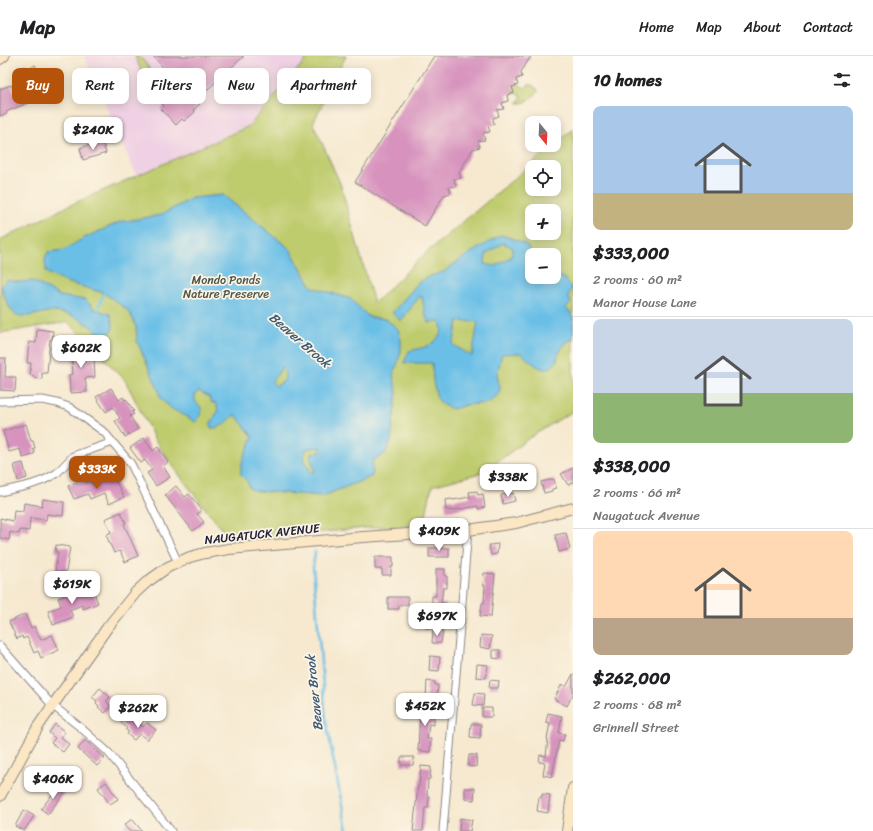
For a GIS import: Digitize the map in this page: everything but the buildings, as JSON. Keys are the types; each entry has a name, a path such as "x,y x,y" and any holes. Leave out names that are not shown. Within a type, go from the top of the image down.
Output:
{"main road":[{"path":"0,59 4,56"},
{"name":"NAUGATUCK AVENUE","path":"0,796 31,738 52,705 107,628 136,592 157,574 178,562 205,553 230,549 376,536 468,530 516,523 573,508"},
{"path":"567,831 573,788"}],"street":[{"path":"0,401 42,400 63,405 69,407 97,426 113,442 131,464 178,562"},
{"path":"0,492 44,480 57,473 72,456 113,442"},
{"path":"443,831 468,530"},
{"path":"0,646 52,705 108,752 171,831"}],"shaded area":[{"path":"84,56 309,56 299,68 277,68 277,93 269,102 269,68 214,68 214,104 267,104 249,125 136,175 105,104 129,104 129,68 89,68"}],"green space":[{"path":"135,56 139,56 148,68 140,68"},
{"name":"Mondo Ponds Nature Preserve","path":"309,56 346,56 340,68 299,68"},
{"path":"458,56 470,56 525,88 528,85 532,85 538,92 527,101 518,103 522,97"},
{"name":"Mondo Ponds Nature Preserve","path":"277,93 277,104 322,104 313,123 340,183 374,303 425,254 525,170 525,196 561,196 561,160 536,160 546,152 561,152 561,139 573,129 573,411 529,438 484,472 432,486 424,525 366,528 231,541 183,480 155,440 125,380 68,322 0,333 0,240 68,206 249,126"}],"water":[{"path":"223,195 290,249 312,287 351,299 369,317 386,319 398,329 401,340 401,351 393,375 397,392 391,441 385,454 373,460 372,476 323,496 256,491 250,489 247,481 241,475 241,465 253,437 235,414 221,426 211,428 211,423 218,411 216,403 212,403 209,397 199,391 195,395 195,401 202,409 199,418 195,422 172,409 161,399 137,341 136,327 131,315 125,308 104,293 63,281 46,272 45,258 48,252 64,250 84,238 120,222 161,215 192,198","holes":["281,367 284,370 285,380 276,386 272,382","321,447 320,452 312,453 311,459 315,471 311,472 303,459 306,449"]},
{"path":"501,235 527,245 528,248 525,248 525,284 561,284 561,277 563,277 572,288 568,296 571,303 566,308 573,316 573,339 567,342 562,348 558,354 557,361 551,367 546,369 538,367 521,353 502,354 497,375 500,388 499,394 488,403 466,405 453,409 443,405 437,398 433,381 432,363 404,363 409,351 428,346 436,340 442,331 441,325 437,321 429,323 425,314 422,297 419,297 401,321 392,313 419,282 443,272 467,255","holes":["503,243 513,248 511,257 495,266 485,264 486,254","458,321 478,322 472,356 453,345"]},
{"path":"7,280 18,282 33,281 60,296 86,300 94,309 110,314 113,325 112,331 102,336 85,322 57,312 23,316 15,314 9,306 2,290 2,284"}],"waterway":[{"name":"Beaver Brook","path":"96,311 104,293 107,293"},
{"name":"Beaver Brook","path":"315,552 313,567 326,721 347,831"}]}
